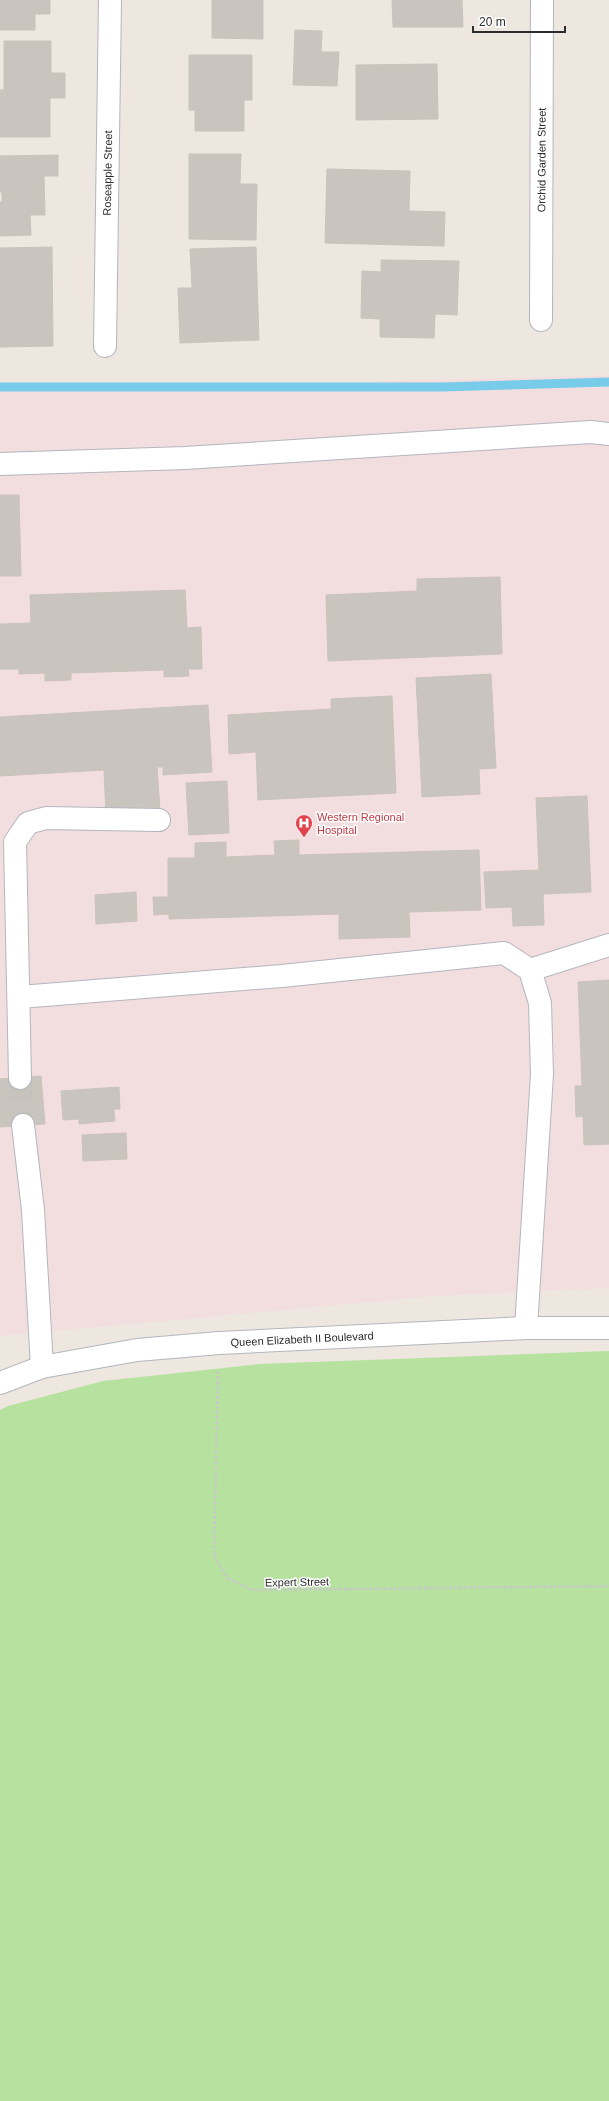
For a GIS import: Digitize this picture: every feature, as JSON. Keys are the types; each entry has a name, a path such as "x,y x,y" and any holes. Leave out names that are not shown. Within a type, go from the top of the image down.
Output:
{"street":[{"name":"Roseapple Street","path":"105,346 110,0"},
{"name":"Orchid Garden Street","path":"541,320 542,0"},
{"path":"0,464 185,458 591,432 609,434"},
{"path":"20,1078 20,998 15,842 28,823 46,818 159,820"},
{"path":"530,970 609,945"},
{"path":"20,998 282,976 504,953 530,970 540,1003 542,1074 526,1328"},
{"path":"22,1125 32,1210 42,1367"},
{"name":"Queen Elizabeth II Boulevard","path":"0,1383 42,1367 136,1350 219,1342 526,1328 609,1328"}],"path":[{"name":"Expert Street","path":"219,1342 214,1555 227,1578 252,1590 609,1586"}],"shaded area":[{"name":"Western Regional Hospital","path":"609,375 609,1288 435,1296 0,1336 0,387 195,387"}],"green space":[{"path":"609,1351 609,2101 0,2101 0,1410 8,1406 103,1381 260,1364"}],"building":[{"path":"0,0 50,0 50,14 35,14 35,30 0,30"},
{"path":"212,0 263,0 263,39 212,38"},
{"path":"392,0 462,0 463,27 393,27"},
{"path":"295,30 322,31 321,52 339,52 337,86 293,85"},
{"path":"4,41 51,41 51,73 65,73 65,98 50,98 50,137 0,137 0,90 4,90"},
{"path":"189,55 252,55 252,100 244,100 244,131 195,131 195,110 189,110"},
{"path":"437,64 438,119 356,120 356,65"},
{"path":"189,154 241,154 240,184 257,184 256,240 189,239"},
{"path":"58,155 58,176 44,176 45,215 30,215 31,235 0,236 0,202 2,202 2,192 0,192 0,156"},
{"path":"327,169 410,171 409,211 445,212 444,246 325,243"},
{"path":"52,247 53,346 0,347 0,248"},
{"path":"256,247 259,340 180,343 178,288 192,288 190,249"},
{"path":"381,260 459,261 457,315 435,314 434,338 380,337 380,319 361,318 362,271 381,272"},
{"path":"0,495 19,495 21,576 0,576"},
{"path":"500,577 502,654 328,661 326,595 417,591 417,579"},
{"path":"185,590 187,628 201,627 202,669 188,669 189,676 164,677 164,670 71,673 71,680 45,681 45,673 19,674 19,669 0,669 0,624 31,623 30,595"},
{"path":"491,674 496,768 479,769 480,794 422,797 416,678"},
{"path":"392,696 396,793 258,800 256,752 229,754 228,715 331,709 331,699"},
{"path":"208,705 212,772 163,775 163,767 157,767 160,811 106,815 104,770 0,776 0,717"},
{"path":"227,781 229,833 189,835 186,783"},
{"path":"587,796 591,892 543,894 544,925 513,926 512,907 486,908 484,872 539,870 536,798"},
{"path":"299,840 299,855 479,850 481,910 409,912 410,937 339,939 339,914 169,919 169,914 154,915 153,897 168,897 168,858 195,858 195,843 226,842 226,857 275,855 274,841"},
{"path":"136,892 137,921 96,924 95,895"},
{"path":"609,980 609,1144 584,1145 583,1116 576,1117 575,1086 582,1086 578,982"},
{"path":"41,1076 45,1124 0,1127 0,1079"},
{"path":"119,1087 120,1109 114,1109 115,1121 79,1124 79,1119 63,1120 61,1091"},
{"path":"126,1133 127,1159 83,1161 82,1135"}],"waterway":[{"path":"0,387 442,387 609,382"}],"tunnel":[{"path":"20,1078 23,1125"}],"place":[{"name":"Western Regional Hospital","path":"304,838"}]}
